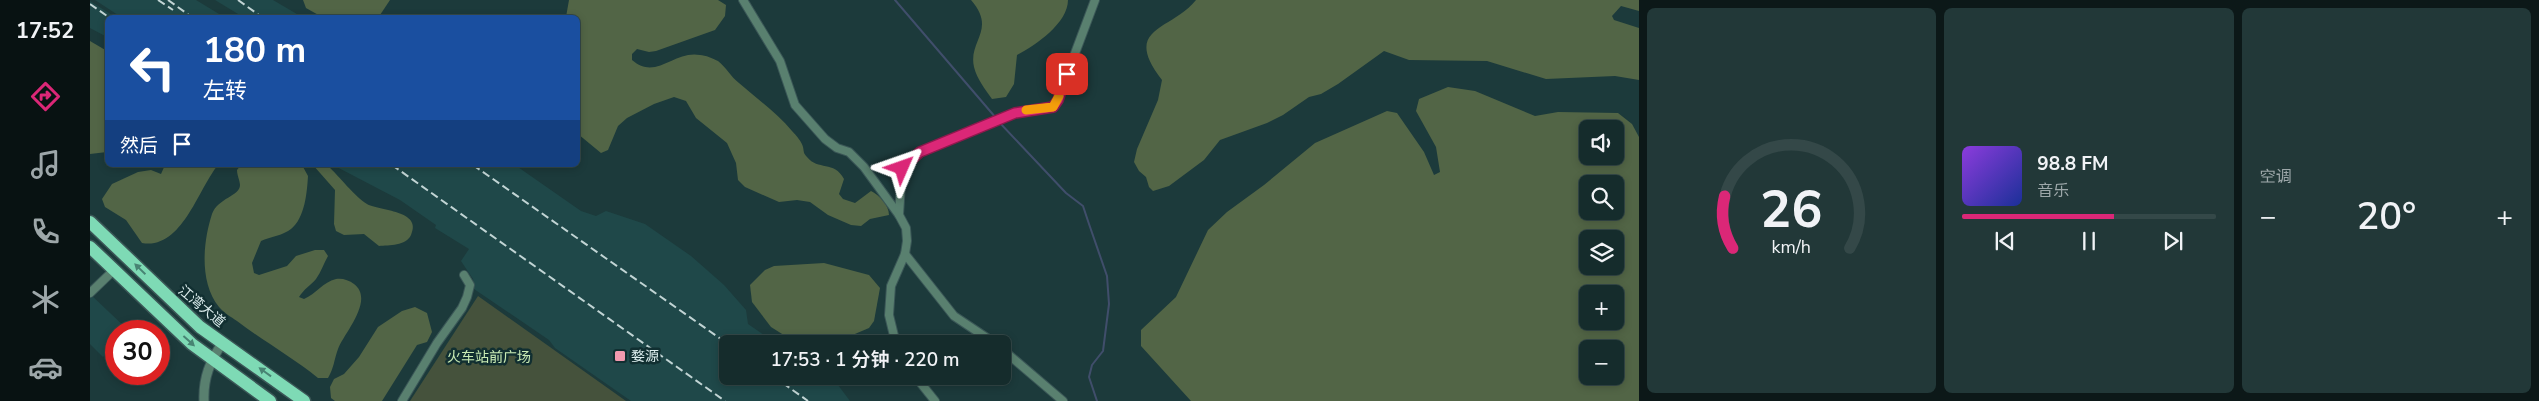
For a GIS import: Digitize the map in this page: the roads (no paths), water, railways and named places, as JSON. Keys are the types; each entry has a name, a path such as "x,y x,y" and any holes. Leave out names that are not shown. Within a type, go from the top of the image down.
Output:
{"highway":[{"name":"江湾大道","path":"90,222 200,327 304,401"},
{"path":"90,247 192,344 270,401"}],"street":[{"path":"743,0 780,62 795,105 825,139 837,148 849,152 864,167 899,215 906,228 905,254 895,273 890,293 889,314 894,335"},
{"path":"899,215 901,173 912,158 920,152 1015,113 1053,107 1056,104 1094,0"},
{"path":"905,254 954,316 982,335"},
{"path":"90,293 114,270"},
{"path":"402,401 466,300 470,285 464,275"},
{"path":"204,401 203,390 211,359 223,342"},
{"path":"1011,357 1063,401"},
{"path":"922,385 935,401"}],"waterway":[{"path":"895,0 996,118"},
{"path":"999,122 1066,193 1083,206 1107,276 1109,304 1103,351 1092,365 1089,377 1097,401"}],"railway":[{"path":"158,0 173,10"},
{"path":"168,0 189,15"},
{"path":"238,0 259,15"},
{"path":"90,4 106,15"},
{"path":"395,167 725,401"},
{"path":"476,167 719,338"},
{"path":"786,385 808,401"}],"place":[{"name":"婺源","path":"620,356"}],"park label":[{"name":"火车站前广场","path":"489,357"}]}
